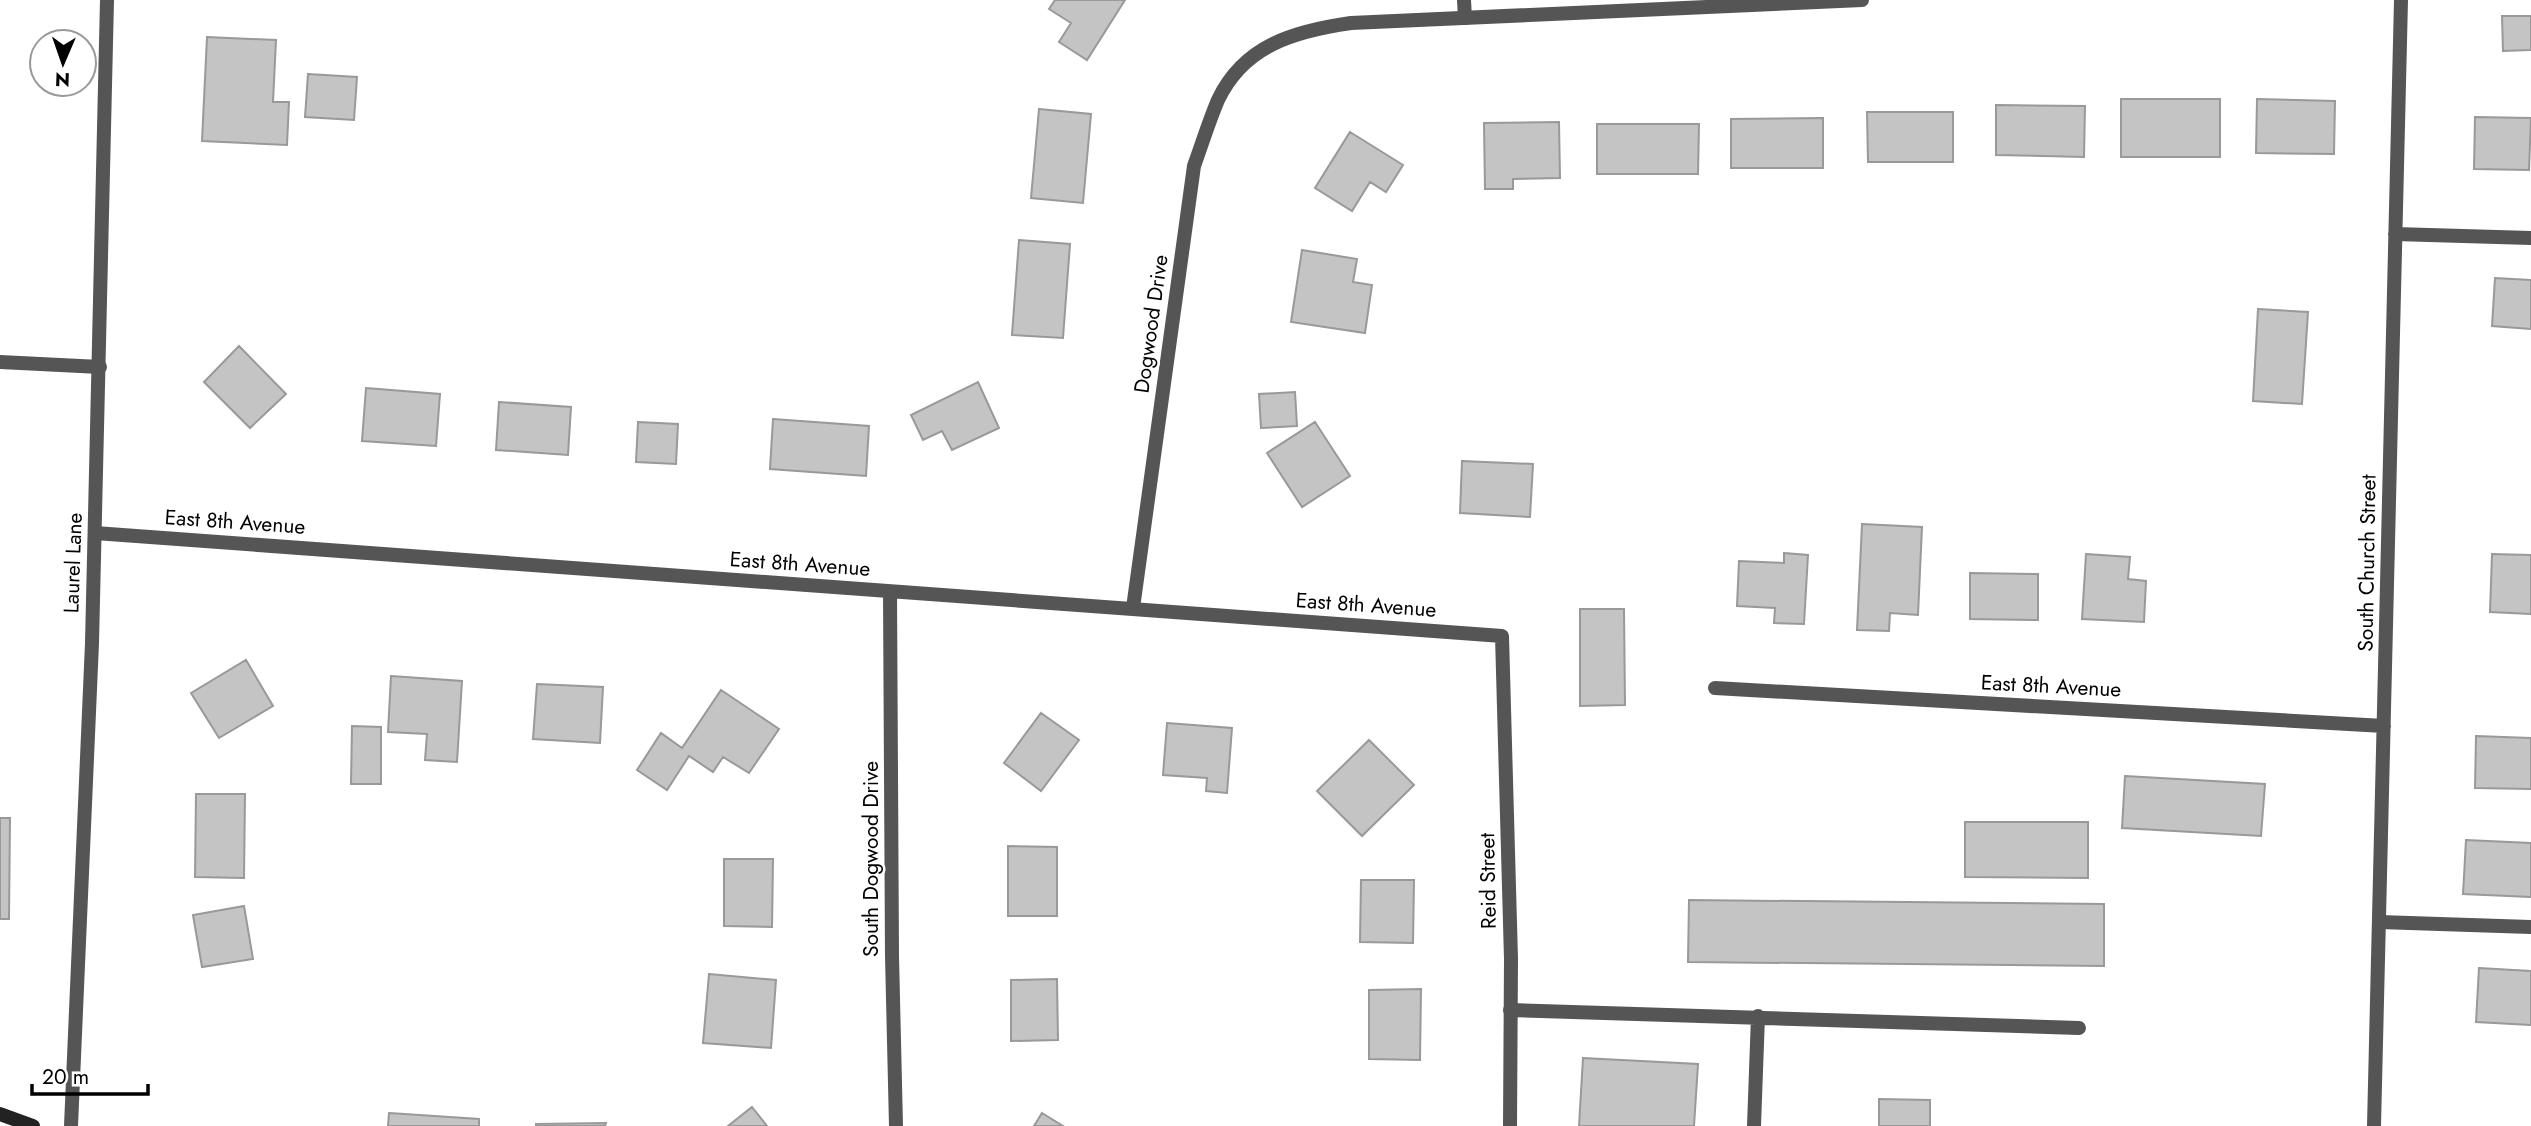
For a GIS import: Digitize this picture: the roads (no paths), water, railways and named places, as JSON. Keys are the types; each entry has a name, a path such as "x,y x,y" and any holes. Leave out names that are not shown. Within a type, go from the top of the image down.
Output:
{"main road":[{"path":"0,1114 33,1126"}],"street":[{"name":"Laurel Lane","path":"71,1126 88,762 100,367 107,0"},
{"path":"1464,0 1465,18 1862,0"},
{"name":"South Church Street","path":"2374,1126 2401,0"},
{"name":"Dogwood Drive","path":"1133,608 1194,166 1219,100 1230,80 1248,58 1264,48 1316,28 1351,23 1465,18"},
{"path":"2395,234 2531,238"},
{"path":"0,362 100,367"},
{"name":"East 8th Avenue","path":"95,533 1503,636"},
{"name":"South Dogwood Drive","path":"890,592 896,1126"},
{"name":"Reid Street","path":"1503,636 1510,1126"},
{"name":"East 8th Avenue","path":"1715,688 2384,726"},
{"path":"2379,922 2531,928"},
{"path":"1510,1010 2079,1028"},
{"path":"1754,1126 1758,1016"}]}
